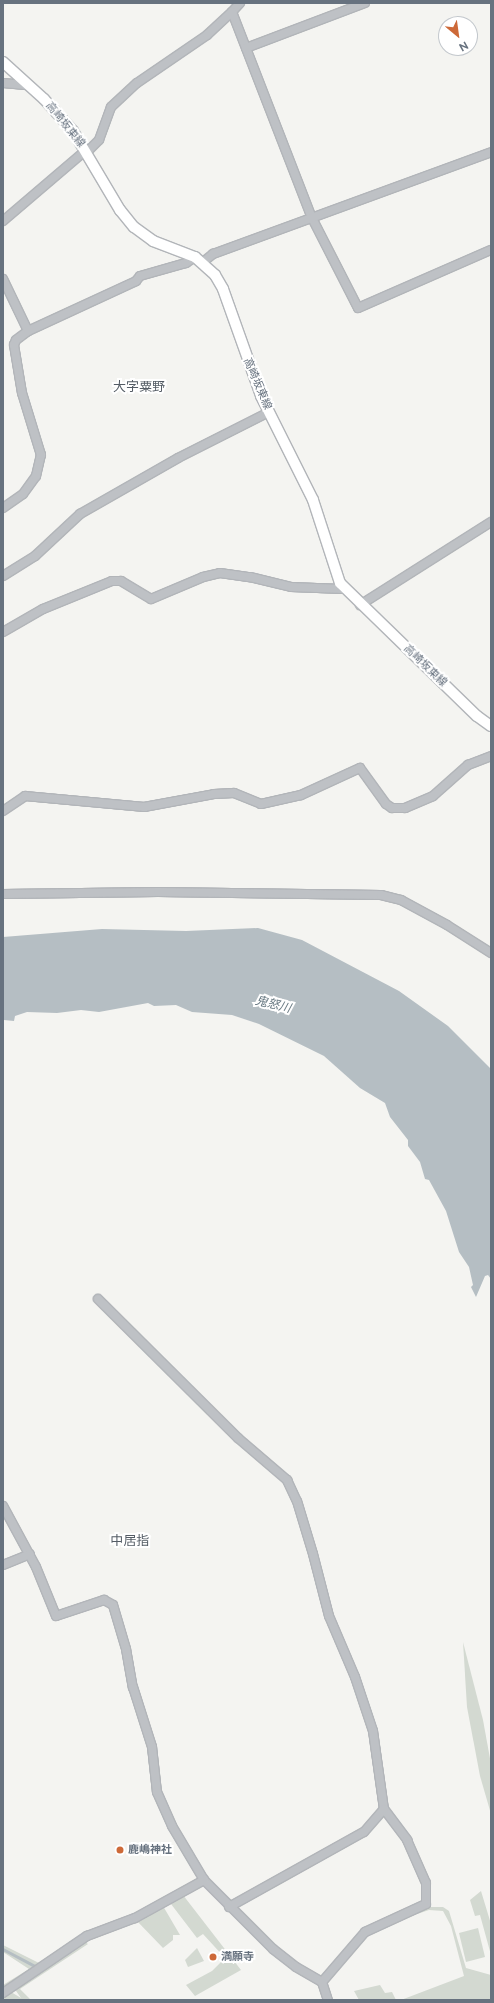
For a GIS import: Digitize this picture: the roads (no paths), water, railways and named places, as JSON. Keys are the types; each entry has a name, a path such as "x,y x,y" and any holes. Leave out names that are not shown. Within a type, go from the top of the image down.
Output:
{"main road":[{"name":"高崎坂東線","path":"3,62 64,120 86,151 120,210 134,227 153,241 199,260 215,274 223,289 249,367 269,412 313,500 334,568 344,588 360,605 491,726"}],"street":[{"path":"3,221 99,140 111,107 137,83 207,35 240,3"},
{"path":"246,48 365,3"},
{"path":"232,12 312,218 358,308 491,250"},
{"path":"3,82 28,85"},
{"path":"3,508 23,494 36,476 41,455 22,393 14,345 19,337 28,331 129,284 140,276 199,260 491,152"},
{"path":"3,279 28,331"},
{"path":"3,576 34,556 80,514 178,458 269,412"},
{"path":"360,605 491,522"},
{"path":"3,632 43,609 112,581 122,581 151,599 203,577 220,573 243,575 291,587 344,588"},
{"path":"3,811 25,796 144,808 214,794 234,793 261,804 301,795 360,768 386,804 392,808 405,808 432,796 468,766 491,756"},
{"path":"3,894 206,892 381,895 400,900 447,925 491,953"},
{"path":"98,1299 238,1438 287,1480 297,1501 314,1554 329,1616 355,1677 373,1731 384,1809 407,1840 423,1874 427,1889 426,1904 365,1932 322,1982"},
{"path":"3,1506 30,1554 56,1616 104,1600 113,1606 126,1649 133,1687 152,1747 157,1792 172,1826 204,1880 229,1907 278,1953 322,1982 328,2000"},
{"path":"3,1565 30,1554"},
{"path":"229,1907 364,1832 384,1809"},
{"path":"3,1993 87,1936 135,1918 204,1880"}],"water":[{"name":"鬼怒川","path":"258,928 302,940 399,991 448,1026 491,1069 491,1279 488,1275 485,1276 476,1297 471,1287 473,1285 469,1267 459,1252 446,1211 429,1180 425,1179 420,1162 408,1146 408,1140 390,1117 385,1103 360,1088 324,1056 259,1024 232,1015 192,1012 176,1005 154,1006 148,1003 99,1012 81,1010 57,1013 27,1012 15,1016 14,1021 4,1020 3,937 102,929 186,931"}],"waterway":[{"path":"3,1949 35,1966"}],"place":[{"name":"鹿嶋神社","path":"120,1850"},
{"name":"満願寺","path":"213,1957"}],"district":[{"name":"大字粟野","path":"139,387"},
{"name":"中居指","path":"130,1541"}]}
